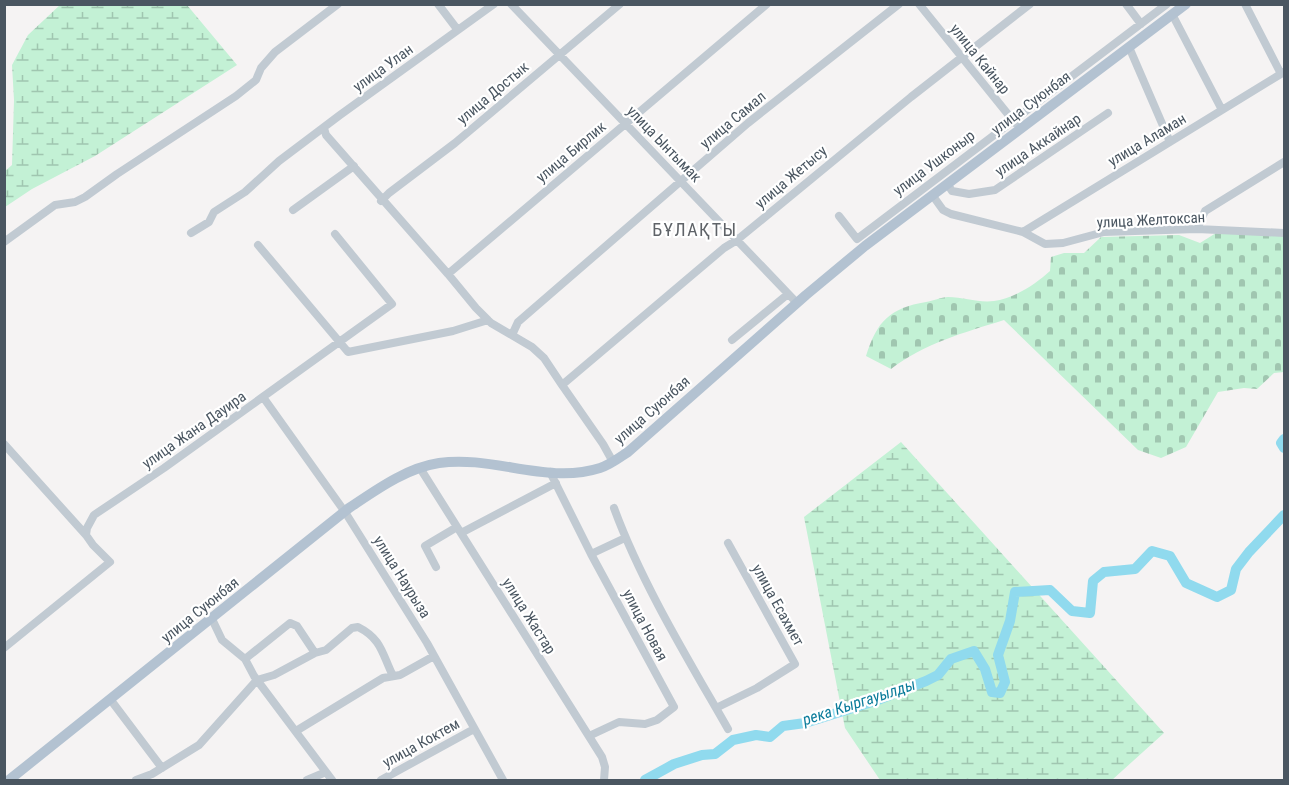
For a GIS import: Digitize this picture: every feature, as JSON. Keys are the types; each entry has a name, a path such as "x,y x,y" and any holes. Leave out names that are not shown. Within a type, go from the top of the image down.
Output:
{"main road":[{"name":"улица Суюнбая","path":"9,780 345,512 384,485 420,468 439,463 460,462 571,473 600,468 613,462 628,452 865,246 1129,47 1170,9 1186,4"}],"street":[{"path":"4,242 55,205 75,202 85,197 236,96 256,80 261,68 275,52 338,4"},
{"path":"438,4 458,29 494,4"},
{"name":"улица Ынтымак","path":"511,4 797,303"},
{"name":"улица Достык","path":"382,200 455,143 620,4"},
{"name":"улица Бирлик","path":"448,274 767,4"},
{"name":"улица Самал","path":"512,335 518,322 748,123 899,4"},
{"name":"улица Кайнар","path":"919,4 1020,131"},
{"name":"улица Жетысу","path":"562,385 724,248 737,240 1030,4"},
{"path":"1126,4 1141,24"},
{"path":"1245,4 1283,73"},
{"path":"1170,9 1222,110"},
{"name":"улица Ушконыр","path":"839,216 857,239 1141,24 1170,9"},
{"name":"улица Улан","path":"191,233 209,222 214,212 245,192 279,161 458,29"},
{"path":"1129,47 1170,142"},
{"name":"улица Аламан","path":"1023,232 1283,73"},
{"name":"улица Аккайнар","path":"948,185 952,191 969,194 996,190 1108,113"},
{"path":"324,128 326,135 476,308 489,320 532,347 544,358 613,462"},
{"path":"1197,229 1204,211 1284,162"},
{"path":"293,210 354,166"},
{"name":"улица Желтоксан","path":"933,196 943,210 951,214 1023,232 1045,244 1063,243 1104,232 1197,229 1284,233"},
{"name":"улица Жана Дауира","path":"86,535 94,515 392,304 335,234"},
{"path":"258,245 348,352 453,331 489,320"},
{"path":"732,340 788,294"},
{"name":"улица Наурыза","path":"263,397 345,512 434,656 503,780"},
{"path":"4,444 110,562 4,648"},
{"name":"улица Жастар","path":"420,468 604,761 604,780"},
{"name":"улица Новая","path":"550,472 591,554 674,707 657,720 645,724 619,722 588,736"},
{"path":"436,567 425,546 556,483"},
{"path":"614,508 625,538 728,729"},
{"path":"591,554 625,538"},
{"name":"улица Есахмет","path":"716,708 757,688 795,664 728,543"},
{"path":"212,619 222,640 245,659 257,680 332,780"},
{"path":"245,659 290,622 297,626 315,653"},
{"path":"136,780 162,768 199,745 257,680 274,675 315,653 326,650 352,628 358,627 381,645 393,676"},
{"path":"296,731 383,678 400,675 434,656"},
{"path":"110,699 162,768"},
{"name":"улица Коктем","path":"381,780 474,729"},
{"path":"307,780 326,772"}],"green space":[{"path":"61,4 187,5 237,65 95,156 32,189 5,207 5,171 12,165 14,100 12,65 28,35"},
{"path":"1216,233 1284,235 1284,372 1274,373 1257,389 1244,388 1218,392 1186,447 1161,458 1138,450 1004,320 931,345 891,369 866,356 880,325 894,312 945,297 977,301 1001,300 1031,286 1050,271 1051,257 1064,253 1084,253 1101,237 1179,235 1200,243"},
{"path":"901,442 1164,733 1112,780 880,780 845,728 804,517"}],"waterway":[{"name":"река Кыргауылды","path":"1284,439 1281,443 1284,448"},
{"name":"река Кыргауылды","path":"645,780 674,764 702,755 715,754 733,740 756,735 770,737 783,726 805,723 875,701 938,675 951,659 974,651 985,669 992,692 1000,693 1005,682 998,655 1010,621 1015,592 1050,590 1072,611 1090,613 1093,581 1104,572 1135,569 1152,551 1170,556 1186,583 1217,597 1231,590 1236,569 1284,515"}],"district":[{"name":"БҰЛАҚТЫ","path":"695,229"}]}
